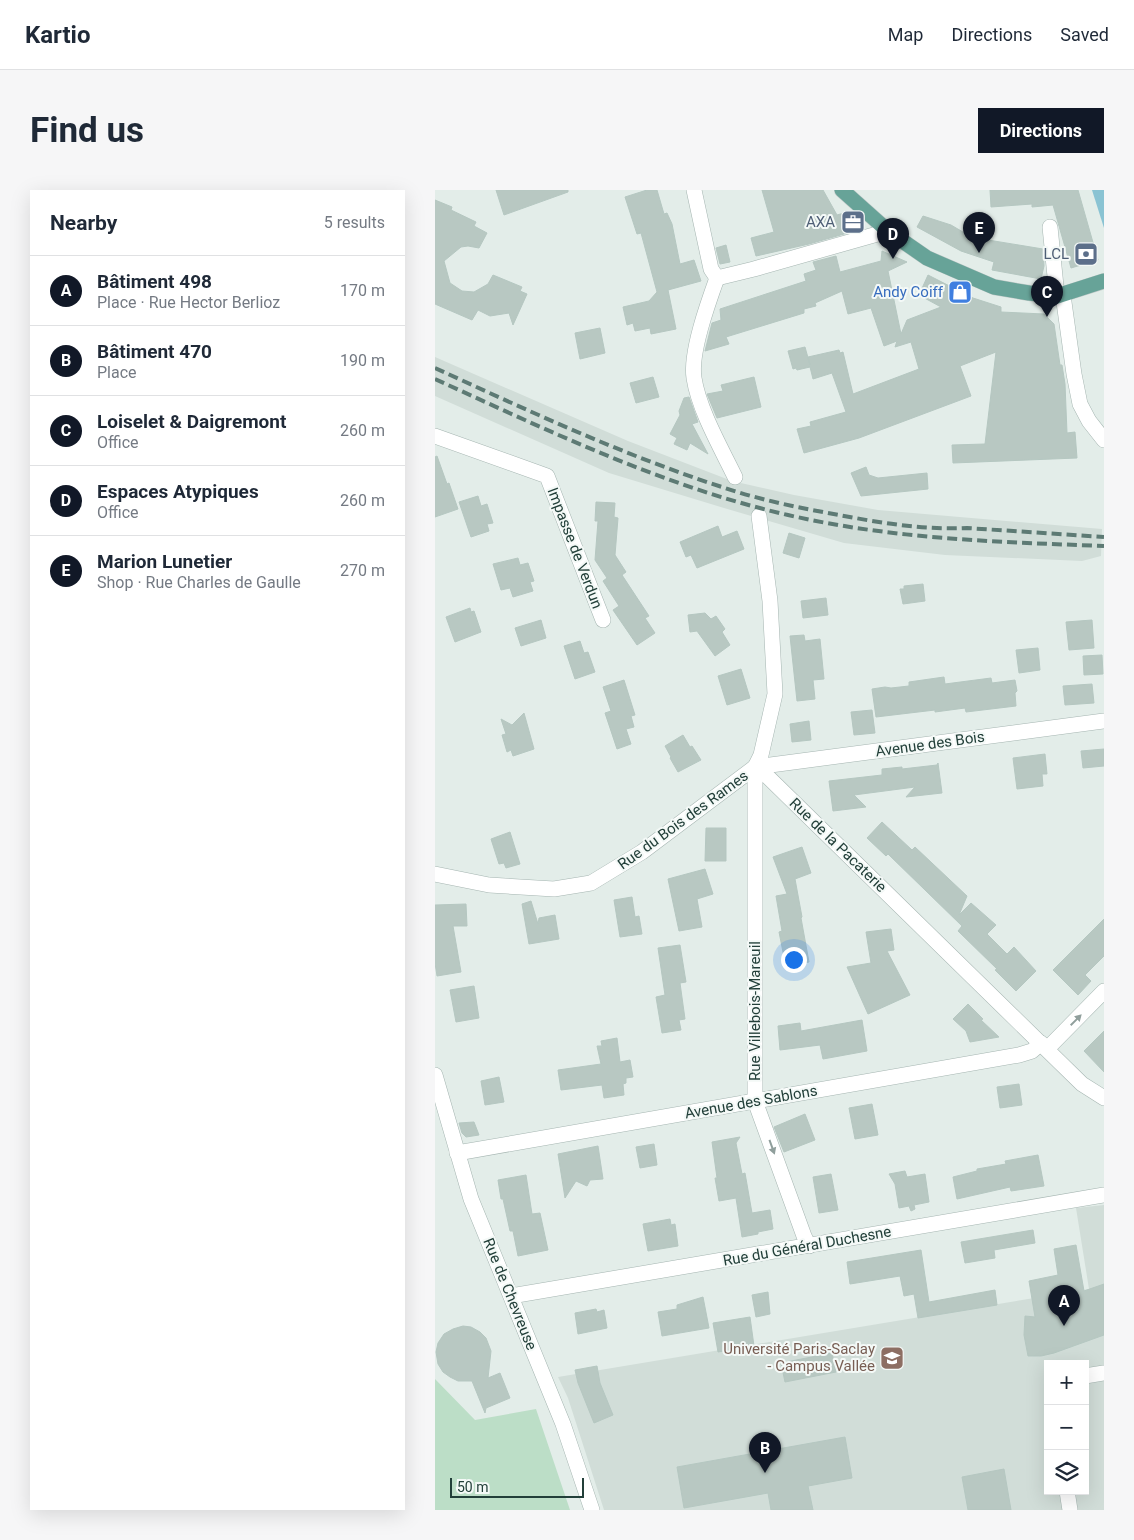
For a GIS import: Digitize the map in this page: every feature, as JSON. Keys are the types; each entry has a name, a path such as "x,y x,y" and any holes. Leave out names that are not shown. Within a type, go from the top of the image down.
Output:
{"main road":[{"path":"842,190 887,231 927,258 995,287 1038,294 1060,295 1104,281"}],"street":[{"path":"694,190 711,269 717,278"},
{"path":"1050,226 1060,295 1080,404 1089,421 1104,440"},
{"path":"717,278 754,270 887,231"},
{"path":"717,278 696,347 694,378 703,409 735,477"},
{"name":"Impasse de Verdun","path":"435,436 547,476 603,620"},
{"path":"755,767 761,755 775,694 770,600 759,516"},
{"name":"Avenue des Bois","path":"755,767 1104,721"},
{"name":"Rue du Bois des Rames","path":"435,874 489,885 553,889 591,883 643,852 755,767"},
{"name":"Rue de la Pacaterie","path":"755,767 767,776 1082,1084 1104,1098"},
{"name":"Rue Villebois-Mareuil","path":"755,767 755,1101 809,1246"},
{"name":"Avenue des Sablons","path":"457,1153 1019,1055 1044,1046 1104,991"},
{"name":"Rue de Chevreuse","path":"435,1074 471,1199 563,1424 592,1510"},
{"name":"Rue du Général Duchesne","path":"511,1296 1104,1195"},
{"path":"1089,1375 1104,1372"},
{"path":"1068,1495 1070,1510"}],"shaded area":[{"path":"435,357 628,441 732,481 794,495 878,510 1102,529 1101,556 1082,561 945,555 844,543 724,508 609,473 435,396"},
{"name":"Université Paris-Saclay - Campus Vallée","path":"1104,1205 1104,1510 604,1510 568,1398 558,1377 1089,1289 1076,1208"}],"green space":[{"path":"435,1379 475,1420 536,1409 570,1510 435,1510"}],"water":[{"path":"1092,190 1104,190 1104,228"}],"building":[{"path":"496,190 568,190 568,192 504,215"},
{"path":"647,190 657,190 664,214 667,213 672,224 680,264 694,260 701,281 668,290 676,329 651,334 650,328 635,331 633,323 627,325 623,307 649,301 657,292 641,233 637,234 625,197"},
{"path":"762,190 823,190 837,215 844,213 858,230 756,256 751,238 774,232"},
{"path":"990,190 1078,190 1098,260 1071,268 1053,205 1032,207 1032,204 991,207"},
{"path":"435,200 452,207 451,210 476,222 474,226 487,233 479,248 461,247 444,261 450,283 462,291 474,292 488,284 493,275 522,287 520,291 527,294 513,325 509,313 490,316 478,310 472,320 435,304"},
{"path":"923,216 951,225 968,235 970,231 989,237 988,240 1043,249 1044,266 1041,279 992,270 994,262 961,251 917,227"},
{"path":"726,245 730,262 720,264 716,248"},
{"path":"882,251 907,262 888,271 901,334 907,320 941,307 919,295 928,275 973,298 1001,307 1001,312 1044,314 1054,324 1065,384 1067,433 1075,432 1077,458 953,463 952,445 985,444 996,352 960,366 971,396 859,438 804,453 797,429 811,426 810,422 846,412 832,373 813,379 810,367 793,369 788,351 805,347 810,365 808,357 839,350 840,353 843,352 853,394 919,369 911,342 895,347 897,341 884,346 871,308 848,314 842,291 815,303 816,306 804,309 804,313 726,337 729,344 705,351 712,323 721,320 720,309 806,281 804,274 816,270 813,262 836,256 840,272 881,261"},
{"path":"600,328 605,353 580,359 575,333"},
{"path":"653,377 659,397 636,403 630,383"},
{"path":"754,377 761,407 717,418 707,394 723,391 721,385"},
{"path":"689,397 698,422 692,424 708,454 690,443 687,450 674,444 677,438 670,434 680,415 679,411 684,398"},
{"path":"437,456 458,509 435,517 435,457"},
{"path":"866,467 869,475 878,478 927,473 928,489 861,496 851,473"},
{"path":"478,496 481,506 487,504 493,523 487,524 489,531 471,537 459,502"},
{"path":"596,502 615,503 614,517 618,518 615,555 626,572 622,575 649,616 645,618 655,633 637,645 613,610 619,606 603,581 607,578 595,560 598,521 595,521"},
{"path":"718,526 722,537 737,531 744,549 697,568 691,555 686,557 680,542"},
{"path":"789,533 805,538 799,558 783,553"},
{"path":"518,558 520,565 528,563 534,581 530,582 533,591 513,597 510,588 501,590 493,564"},
{"path":"923,584 925,601 903,604 900,589 904,589 904,586"},
{"path":"826,598 828,615 803,618 801,601"},
{"path":"470,608 471,612 474,611 481,632 455,642 446,617"},
{"path":"705,613 711,619 716,616 725,629 722,632 730,645 715,656 697,631 690,632 688,615"},
{"path":"541,620 546,638 521,646 515,628"},
{"path":"1092,620 1094,648 1069,650 1066,622"},
{"path":"804,635 805,641 820,639 824,679 813,680 815,699 797,701 790,636"},
{"path":"580,641 584,653 588,652 595,672 575,679 564,646"},
{"path":"1038,648 1040,670 1019,673 1016,650"},
{"path":"1102,655 1103,674 1084,675 1083,656"},
{"path":"741,669 750,698 727,705 718,676"},
{"path":"944,677 945,684 991,678 992,683 1015,680 1017,691 1015,693 1016,706 966,712 965,708 935,712 935,710 876,717 872,689 909,686 909,682"},
{"path":"624,680 635,715 631,716 634,727 626,729 631,744 617,749 605,713 611,711 603,687"},
{"path":"1092,684 1094,703 1065,705 1063,686"},
{"path":"872,710 875,733 854,735 851,712"},
{"path":"524,713 534,749 513,756 511,750 507,752 502,735 506,734 501,719 512,725"},
{"path":"809,721 811,740 792,742 790,724"},
{"path":"683,735 701,760 678,772 665,746"},
{"path":"1104,749 1104,766 1083,768 1081,751"},
{"path":"1045,754 1047,774 1042,774 1043,786 1017,789 1013,758"},
{"path":"938,763 942,793 906,797 915,787 854,795 866,807 833,811 829,781 882,775 882,769 902,767 902,769 937,765"},
{"path":"882,822 912,850 915,847 967,896 959,915 971,903 996,925 987,934 1007,954 1014,947 1036,971 1016,991 995,970 997,969 958,931 962,926 888,854 886,856 867,838"},
{"path":"706,828 726,828 726,861 705,861"},
{"path":"510,832 520,864 506,868 504,863 499,864 491,839"},
{"path":"802,847 811,873 795,879 809,962 786,967 779,932 782,931 776,896 787,894 773,857"},
{"path":"705,869 713,894 697,899 702,927 679,931 668,879"},
{"path":"632,897 635,917 639,916 642,934 620,937 614,900"},
{"path":"531,901 538,924 539,918 555,915 559,939 529,944 522,904"},
{"path":"466,904 467,926 453,926 461,972 437,976 435,963 435,905"},
{"path":"1104,919 1104,956 1085,975 1091,981 1078,995 1053,970"},
{"path":"891,929 894,950 887,951 910,995 868,1014 847,967 871,963 866,932"},
{"path":"680,945 686,982 680,983 685,1019 679,1020 681,1030 662,1033 656,997 665,995 658,948"},
{"path":"474,986 479,1018 456,1022 450,990"},
{"path":"968,1004 999,1037 970,1042 966,1031 953,1019"},
{"path":"862,1020 867,1051 823,1059 820,1045 780,1050 778,1026 800,1023 801,1031"},
{"path":"1104,1031 1104,1072 1084,1051"},
{"path":"617,1038 620,1062 630,1060 633,1077 626,1078 626,1083 623,1084 624,1095 604,1098 602,1085 561,1090 558,1070 601,1064 597,1046 602,1046 601,1041"},
{"path":"499,1077 504,1102 485,1105 481,1081"},
{"path":"1019,1084 1022,1105 1000,1108 997,1087"},
{"path":"872,1104 878,1135 855,1139 849,1108"},
{"path":"805,1114 815,1140 784,1152 774,1127"},
{"path":"474,1122 479,1135 466,1137 462,1133 459,1123"},
{"path":"740,1137 736,1143 742,1174 745,1173 752,1213 770,1210 773,1229 742,1237 736,1198 719,1201 712,1142"},
{"path":"654,1144 657,1165 640,1168 636,1147"},
{"path":"598,1146 603,1179 590,1180 587,1186 576,1181 565,1198 558,1154"},
{"path":"1038,1155 1044,1186 1011,1191 1010,1187 957,1199 953,1177 977,1171 977,1169 1006,1164 1005,1161"},
{"path":"905,1171 907,1177 925,1174 929,1202 914,1205 915,1209 911,1211 909,1206 899,1208 895,1184 889,1174"},
{"path":"831,1174 838,1210 819,1213 813,1177"},
{"path":"526,1175 532,1214 540,1213 548,1250 518,1256 513,1231 510,1231 503,1199 501,1199 498,1180"},
{"path":"670,1219 671,1225 675,1224 678,1246 648,1251 643,1224"},
{"path":"1033,1230 1035,1243 994,1250 995,1258 965,1263 961,1242"},
{"path":"1076,1245 1084,1291 1104,1284 1104,1335 1054,1353 1028,1356 1024,1335 1025,1316 1035,1317 1029,1281 1058,1275 1054,1249"},
{"path":"921,1250 929,1302 995,1290 997,1305 918,1318 914,1294 904,1296 900,1276 850,1284 847,1262"},
{"path":"768,1292 770,1314 756,1317 752,1295"},
{"path":"703,1297 709,1328 662,1336 658,1312 677,1309 677,1305"},
{"path":"596,1309 597,1312 604,1310 607,1328 578,1334 575,1313"},
{"path":"750,1317 754,1346 718,1352 713,1323"},
{"path":"463,1326 471,1327 486,1338 491,1351 488,1378 500,1373 510,1398 486,1408 485,1413 472,1381 458,1381 450,1377 443,1372 438,1364 436,1352 438,1343 444,1334"},
{"path":"832,1353 836,1372 785,1382 781,1363"},
{"path":"597,1366 600,1383 613,1415 594,1423 578,1383 575,1370"},
{"path":"845,1437 852,1478 808,1486 813,1510 771,1510 768,1493 684,1508 677,1467"},
{"path":"1004,1469 1011,1510 968,1510 962,1477"}],"railway":[{"path":"435,368 612,447 736,492 765,500 871,521 903,525 1104,537"},
{"path":"435,379 564,438 652,473 742,503 788,515 866,529 945,538 1104,546"}],"place":[{"name":"AXA","path":"853,222"},
{"name":"Marion Lunetier","path":"979,253"},
{"name":"LCL","path":"1086,254"},
{"name":"Espaces Atypiques","path":"893,259"},
{"name":"Andy Coiff","path":"960,292"},
{"name":"Loiselet & Daigremont","path":"1047,317"},
{"name":"Bâtiment 498","path":"1064,1326"},
{"name":"Université Paris-Saclay - Campus Vallée","path":"892,1358"},
{"name":"Bâtiment 470","path":"765,1473"}]}
